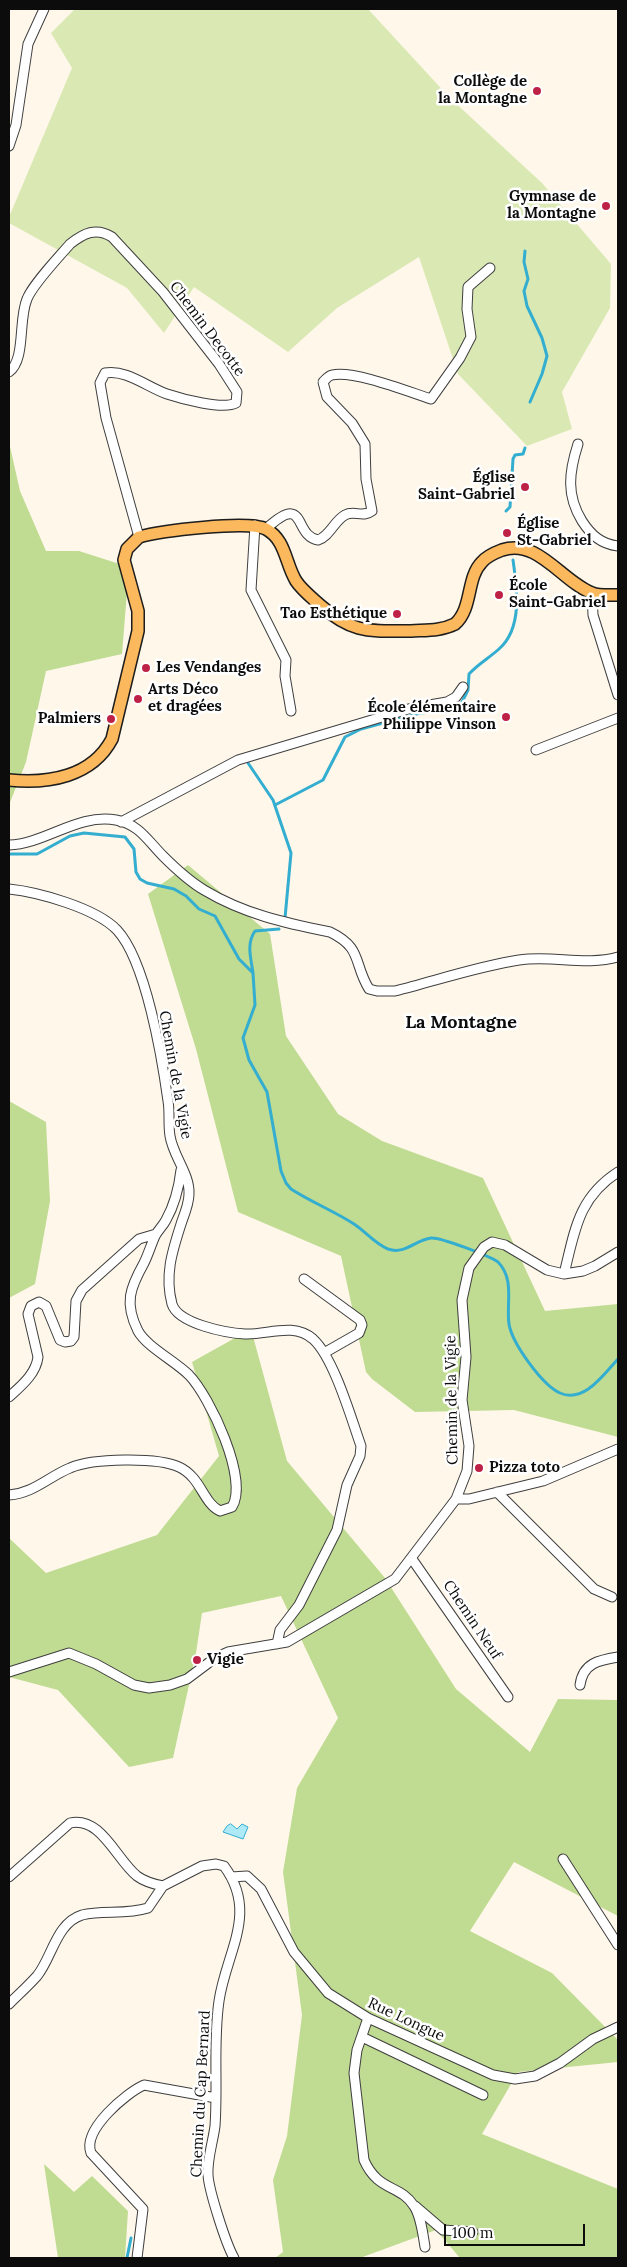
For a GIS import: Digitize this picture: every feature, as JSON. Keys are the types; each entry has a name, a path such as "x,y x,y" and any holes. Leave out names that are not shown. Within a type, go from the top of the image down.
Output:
{"main road":[{"path":"9,780 53,780 82,769 105,752 112,739 138,631 138,611 124,560 127,548 139,537 242,524 260,527 280,542 291,572 300,587 337,619 362,630 434,630 455,624 467,606 479,565 493,554 507,548 524,548 535,553 592,593 618,595"}],"street":[{"path":"9,146 16,125 28,44 44,9"},
{"name":"Chemin Decotte","path":"9,372 15,366 19,355 21,322 27,298 70,244 78,237 90,232 103,231 112,237 164,292 219,364 237,392 237,398 236,403 224,407 168,394 117,372 104,373 100,383 106,418 139,537"},
{"path":"291,711 285,676 286,660 251,590 260,527 282,515 291,514 298,518 310,537 318,540 326,536 344,515 352,513 364,515 372,511 366,479 365,444 352,423 326,397 323,382 332,375 370,379 431,399 460,358 471,337 467,309 468,287 490,268"},
{"path":"578,444 570,481 571,502 592,535 604,542 618,546"},
{"path":"592,593 593,615 618,695"},
{"path":"121,822 238,760 412,708 447,702 456,697 463,687"},
{"path":"536,750 618,718"},
{"path":"9,845 22,843 89,822 115,820 121,822 143,833 162,855 190,880 228,903 263,918 330,932 340,937 354,950 368,986 373,990 395,991 518,960 540,958 595,961 618,957"},
{"name":"Chemin de la Vigie","path":"9,889 23,890 82,908 116,929 128,945 150,1008 168,1103 169,1135 189,1184 190,1196 169,1262 168,1286 174,1308 189,1321 223,1332 247,1334 292,1330 312,1338 324,1353 361,1446 360,1456 347,1485 337,1530 299,1605 280,1630 277,1644"},
{"path":"9,1495 30,1491 74,1466 90,1462 123,1460 170,1464 181,1468 199,1484 213,1507 220,1510 232,1507 236,1500 233,1468 226,1443 210,1408 191,1377 139,1332 129,1296 133,1280 144,1262 156,1234 166,1220 178,1192 182,1168"},
{"path":"618,1172 592,1193 584,1206 578,1220 564,1274 583,1271 618,1252"},
{"path":"9,1397 28,1379 37,1364 38,1357 28,1314 31,1306 39,1302 46,1306 60,1340 64,1342 71,1341 74,1337 76,1301 82,1290 139,1239 156,1234"},
{"name":"Chemin de la Vigie","path":"9,1672 68,1653 96,1664 134,1685 149,1688 186,1679 215,1658 228,1652 277,1644 298,1636 386,1585 402,1573 456,1499 462,1487 469,1462 469,1446 462,1400 466,1351 462,1300 469,1268 484,1247 498,1242 547,1270 564,1274"},
{"path":"304,1279 360,1320 362,1325 359,1333 324,1353"},
{"path":"456,1499 469,1499 543,1481 618,1449"},
{"path":"497,1492 594,1589 612,1598"},
{"name":"Chemin Neuf","path":"412,1559 508,1697"},
{"path":"580,1685 581,1676 590,1665 602,1659 618,1657"},
{"path":"9,1878 70,1823 82,1821 94,1827 136,1875 152,1884 163,1886"},
{"path":"562,1858 618,1945"},
{"path":"9,2004 37,1976 68,1924 80,1916 122,1913 148,1908 163,1886 202,1866 216,1864 224,1866 231,1877"},
{"name":"Rue Longue","path":"231,1877 247,1876 255,1883 294,1952 311,1976 328,1994 368,2018 493,2075 520,2079 546,2071 594,2039 618,2027"},
{"name":"Chemin du Cap Bernard","path":"231,1877 240,1904 240,1921 234,1951 219,1999 216,2040 216,2098 208,2178 234,2258"},
{"path":"368,2018 357,2050 354,2073 364,2160 370,2173 378,2182 405,2196 443,2230 473,2232"},
{"path":"362,2038 483,2095"},
{"path":"137,2258 143,2209 91,2153 89,2147 91,2137 102,2119 112,2108 144,2085 216,2098"},
{"path":"415,2206 425,2247"}],"green space":[{"path":"75,9 368,9 450,98 542,183 611,264 610,308 562,392 572,429 527,446 458,374 419,257 337,308 288,352 194,287 164,333 127,288 9,223 9,217 72,68 51,33"},
{"path":"9,442 20,491 46,551 79,551 129,567 122,654 46,671 26,762 9,805"},
{"path":"188,865 270,934 286,1036 338,1114 382,1141 483,1178 545,1311 618,1304 618,1437 514,1410 415,1412 372,1379 366,1372 341,1256 238,1212 196,1049 148,894"},
{"path":"9,1101 46,1122 50,1201 35,1284 9,1298"},
{"path":"251,1329 287,1461 385,1578 456,1689 530,1752 558,1699 618,1700 618,1916 514,1862 470,1931 552,1973 618,2040 618,2062 518,2072 482,2134 618,2189 618,2258 460,2258 436,2230 360,2258 275,2258 283,2252 273,2180 287,2136 302,2015 283,1872 297,1788 338,1718 281,1596 202,1613 196,1653 173,1758 129,1767 58,1690 9,1677 9,1538 46,1573 157,1535 219,1456 192,1362"},
{"path":"44,2164 74,2192 92,2176 128,2211 125,2258 58,2258"}],"water":[{"path":"231,1824 237,1829 242,1824 248,1827 243,1839 223,1832"}],"waterway":[{"path":"525,251 524,262 528,279 524,291 527,306 542,338 547,356 542,374 530,402"},
{"path":"506,511 510,507 513,459 515,455 523,454 525,448"},
{"path":"275,805 323,780 345,737 361,729 420,713 446,711 461,704 468,690 469,674 499,649 507,640 512,630 517,595 513,560"},
{"path":"248,763 273,800 291,853 285,918"},
{"path":"9,854 37,854 70,836 84,833 125,837 134,849 136,872 140,879 147,883 174,889 186,896 199,909 215,916 239,959 253,973 255,1005 243,1038 249,1060 267,1092 281,1171 291,1189 354,1224 388,1249 405,1249 425,1239 436,1238 465,1247 498,1262 503,1269 508,1284 508,1316 511,1332 537,1373 553,1389 560,1393 569,1395 585,1391 593,1386 618,1359"},
{"path":"253,973 250,957 252,936 255,931 279,929"},
{"path":"127,2258 131,2238"}],"place":[{"name":"Collège de la Montagne","path":"537,91"},
{"name":"Gymnase de la Montagne","path":"606,206"},
{"name":"Église Saint-Gabriel","path":"525,487"},
{"name":"Église St-Gabriel","path":"507,533"},
{"name":"École Saint-Gabriel","path":"499,595"},
{"name":"Tao Esthétique","path":"397,614"},
{"name":"Les Vendanges","path":"146,668"},
{"name":"Arts Déco et dragées","path":"138,699"},
{"name":"École élémentaire Philippe Vinson","path":"506,717"},
{"name":"Palmiers","path":"111,719"},
{"name":"Pizza toto","path":"479,1468"},
{"name":"Vigie","path":"197,1660"}],"district":[{"name":"La Montagne","path":"461,1023"}]}
